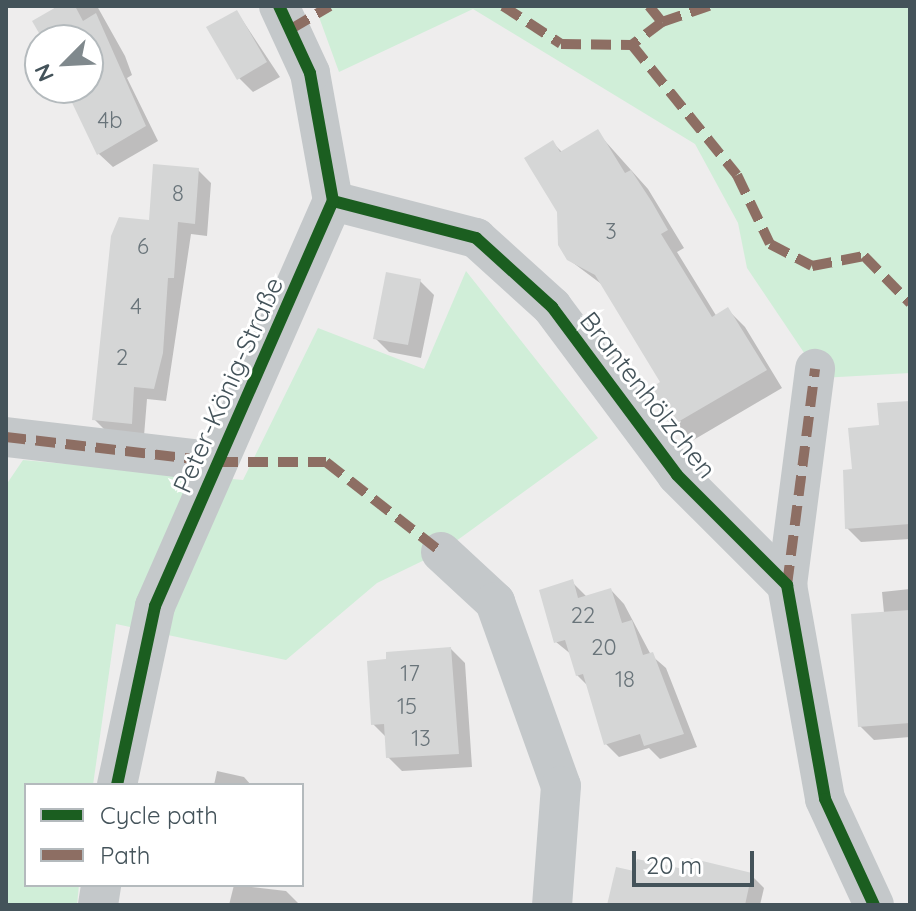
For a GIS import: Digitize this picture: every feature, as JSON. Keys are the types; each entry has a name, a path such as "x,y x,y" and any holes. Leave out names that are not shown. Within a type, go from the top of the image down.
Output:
{"street":[{"path":"279,6 310,73 333,201"},
{"name":"Peter-König-Straße","path":"117,783 155,606 333,201"},
{"name":"Brantenhölzchen","path":"333,201 476,238 552,307 677,475 787,585"},
{"path":"815,369 787,585 825,799 874,905"},
{"path":"6,437 218,462"},
{"path":"441,552 495,602 561,786 552,905"}],"green space":[{"path":"315,6 910,6 910,373 821,378 747,268 738,223 695,144 473,9 339,72"},
{"path":"466,271 598,438 441,552 377,583 286,660 116,624 93,783 24,783 24,887 79,887 77,905 6,905 6,485 23,460 243,480 318,328 424,369"}],"building":[{"path":"58,6 75,6 83,21 96,13 101,24 34,24 32,21"},
{"path":"237,10 267,62 237,80 206,27"},
{"path":"104,31 146,126 97,155 73,104 104,104"},
{"path":"598,129 625,173 631,170 652,202 668,230 661,234 712,317 728,307 767,370 671,426 649,389 660,382 595,275 567,260 558,245 557,212 524,158 553,140 560,152"},
{"path":"153,164 199,168 195,224 178,222 174,278 168,278 163,353 154,389 134,387 132,424 92,420 111,236 119,217 149,220"},
{"path":"386,272 421,279 408,345 373,339"},
{"path":"910,401 910,524 845,529 843,470 852,469 848,428 879,425 877,403"},
{"path":"573,579 578,598 611,588 622,623 632,620 643,655 653,652 684,734 644,746 640,734 604,745 583,674 576,676 565,640 554,643 539,590"},
{"path":"910,610 910,723 858,727 851,614"},
{"path":"451,647 459,754 386,758 384,724 371,725 367,661 386,659 386,652"},
{"path":"690,858 752,873 745,905 607,905 616,867 634,871 637,859 688,870"}],"marked path":[{"path":"291,29 330,6"},
{"path":"503,6 561,44 632,45"},
{"path":"649,6 662,22 632,45 737,175 770,244 812,266 864,256 910,303"},
{"path":"662,22 709,6"},
{"path":"787,585 815,369"},
{"path":"6,437 218,462 326,462 441,552"}],"cycle path":[{"path":"117,783 155,606 333,201 310,73 279,6"},
{"path":"333,201 476,238 552,307 677,475 787,585 825,799 874,905"}]}
